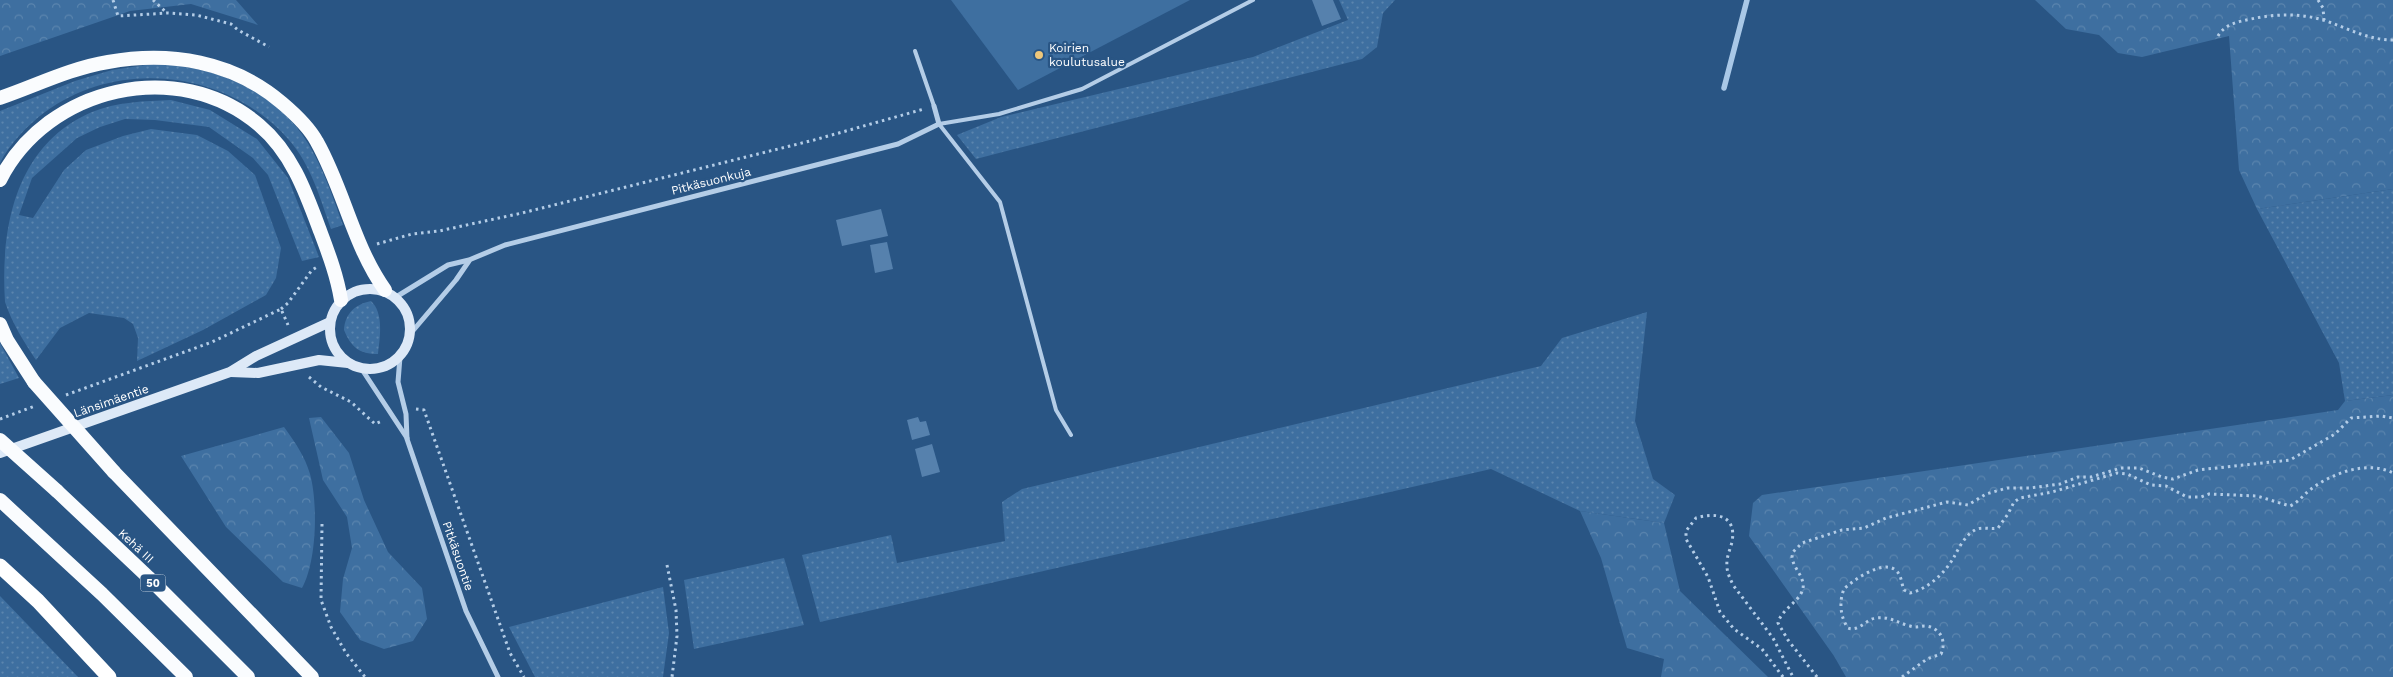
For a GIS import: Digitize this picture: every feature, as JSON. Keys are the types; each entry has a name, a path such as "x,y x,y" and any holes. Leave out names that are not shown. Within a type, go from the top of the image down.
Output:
{"highway":[{"path":"0,98 77,70 107,62 144,58 198,61 252,80 296,115 317,141 337,185 361,249 372,271 390,294"},
{"path":"0,180 30,138 62,112 79,103 110,92 137,88 158,87 198,94 240,111 260,125 294,166 337,276 341,300"},
{"path":"0,324 34,382 114,472 312,677"},
{"name":"Kehä III","path":"0,440 148,577 248,677"},
{"path":"4,503 102,594 186,677"},
{"path":"0,566 38,601 109,677"}],"main road":[{"path":"369,288 390,294 408,313 411,333 407,346 400,357 382,367 361,368 348,363 333,345 330,322 334,310 341,300 354,291 369,288"},
{"name":"Länsimäentie","path":"0,452 230,372 256,356 330,322"},
{"name":"Länsimäentie","path":"230,372 258,373 319,360 348,363"}],"street":[{"path":"934,106 939,124"},
{"name":"Pitkäsuonkuja","path":"390,294 448,266 527,238 898,144 939,124"},
{"path":"411,333 456,280 469,260"},
{"name":"Pitkäsuontie","path":"400,357 398,382 406,414 407,439"},
{"name":"Pitkäsuontie","path":"361,368 407,439 466,611 498,677"}],"lane":[{"path":"1071,435 1056,410 1000,202 939,124 1000,114 1082,89 1253,0"},
{"path":"915,51 934,106"}],"path":[{"path":"113,0 118,16 168,13 196,15 232,24 238,30 269,47"},
{"path":"152,0 168,13"},
{"path":"2318,0 2323,8 2324,20"},
{"path":"2218,36 2223,28 2232,24 2261,17 2288,15 2324,20 2369,39 2393,40"},
{"path":"361,249 412,234 439,231 522,213 814,140 934,106"},
{"path":"65,396 212,342 281,309 288,303 312,270 331,260"},
{"path":"281,309 294,338"},
{"path":"303,362 310,379 351,402 375,424 392,418"},
{"path":"0,419 37,406"},
{"path":"406,414 417,409 424,410 508,645 524,677"},
{"path":"1817,677 1788,640 1778,623 1780,616 1802,592 1803,584 1792,557 1795,549 1809,540 1842,530 1864,528 1886,518 1930,505 1947,502 1968,505 1986,494 2007,488 2030,488 2060,484 2078,477 2092,477 2120,468 2139,468 2173,479 2198,470 2290,460 2335,434 2351,418 2381,416 2393,418"},
{"path":"1902,677 1927,659 1941,654 1944,647 1938,631 1933,628 1909,626 1892,619 1877,617 1855,629 1848,628 1842,615 1840,601 1844,589 1866,573 1888,567 1897,571 1904,590 1910,593 1928,586 1946,568 1957,549 1971,533 1976,529 1998,528 2014,502 2020,498 2052,492 2117,473 2127,474 2151,484 2166,486 2187,497 2201,497 2209,494 2257,496 2290,506 2299,502 2310,490 2332,477 2358,468 2377,467 2393,473"},
{"path":"1783,677 1762,649 1734,629 1720,612 1708,578 1686,539 1686,531 1696,518 1715,514 1725,519 1730,525 1732,533 1726,563 1728,575 1733,585 1773,638 1793,677"},
{"path":"322,524 322,600 331,627 346,653 365,677"},
{"path":"667,565 676,610 676,636 672,677"}],"green space":[{"path":"0,0 236,0 258,25 191,4 130,11 0,56"},
{"name":"Koirien koulutusalue","path":"951,0 1190,0 1018,90"},
{"path":"1339,0 1395,0 1383,13 1377,47 1362,59 976,159 957,135 1001,117 1253,57 1348,20"},
{"path":"2035,0 2393,0 2393,189 2257,209 2239,170 2229,36 2142,57 2118,53 2099,35 2066,29"},
{"path":"152,64 200,70 224,77 246,86 285,114 301,133 314,154 343,225 331,229 314,182 303,160 289,140 264,117 236,99 205,86 173,80 139,78 106,83 75,95 45,112 32,123 14,142 0,163 0,111 75,81 112,70"},
{"path":"171,100 210,110 257,139 288,178 319,257 302,261 268,175 253,158 209,127 155,120 125,119 100,127 77,138 32,178 19,215 33,218 64,170 86,150 123,136 151,129 197,135 228,151 255,175 281,248 276,278 266,295 203,330 137,361 138,338 133,324 124,318 89,313 60,328 36,360 15,325 5,302 4,273 6,244 11,216 18,190 30,166 46,144 67,126 92,112 121,104"},
{"path":"2393,189 2393,395 2345,401 2339,363 2257,209"},
{"path":"371,301 378,312 379,319 378,354 366,353 356,348 344,330 352,310 361,304"},
{"path":"1647,312 1635,421 1653,479 1675,495 1664,523 1580,511 1491,469 820,622 802,555 891,535 897,563 1005,541 1002,502 1022,489 1541,366 1562,338"},
{"path":"0,343 19,378 0,384"},
{"path":"2393,395 2393,677 1846,677 1834,656 1749,536 1753,503 1762,495 2338,410 2345,401"},
{"path":"321,417 349,453 364,500 388,552 422,588 427,619 413,641 384,649 360,640 340,612 343,579 352,548 347,517 323,480 309,418"},
{"path":"284,427 305,461 313,486 315,532 311,563 302,588 283,582 226,527 181,456"},
{"path":"1580,511 1664,523 1680,591 1768,677 1661,677 1664,659 1627,648 1601,558"},
{"path":"784,558 804,625 694,649 684,580"},
{"path":"663,587 669,633 663,677 535,677 509,627"},
{"path":"0,596 78,677 0,677"}],"building":[{"path":"1312,0 1333,0 1341,19 1322,26"},
{"path":"881,209 888,236 842,246 836,220"},
{"path":"887,242 893,269 875,273 870,245"},
{"path":"918,417 920,422 926,421 930,435 912,440 907,420"},
{"path":"932,444 940,472 922,477 915,449"}],"waterway":[{"path":"1724,88 1747,0"}],"place":[{"name":"Koirien koulutusalue","path":"1039,55"}]}
